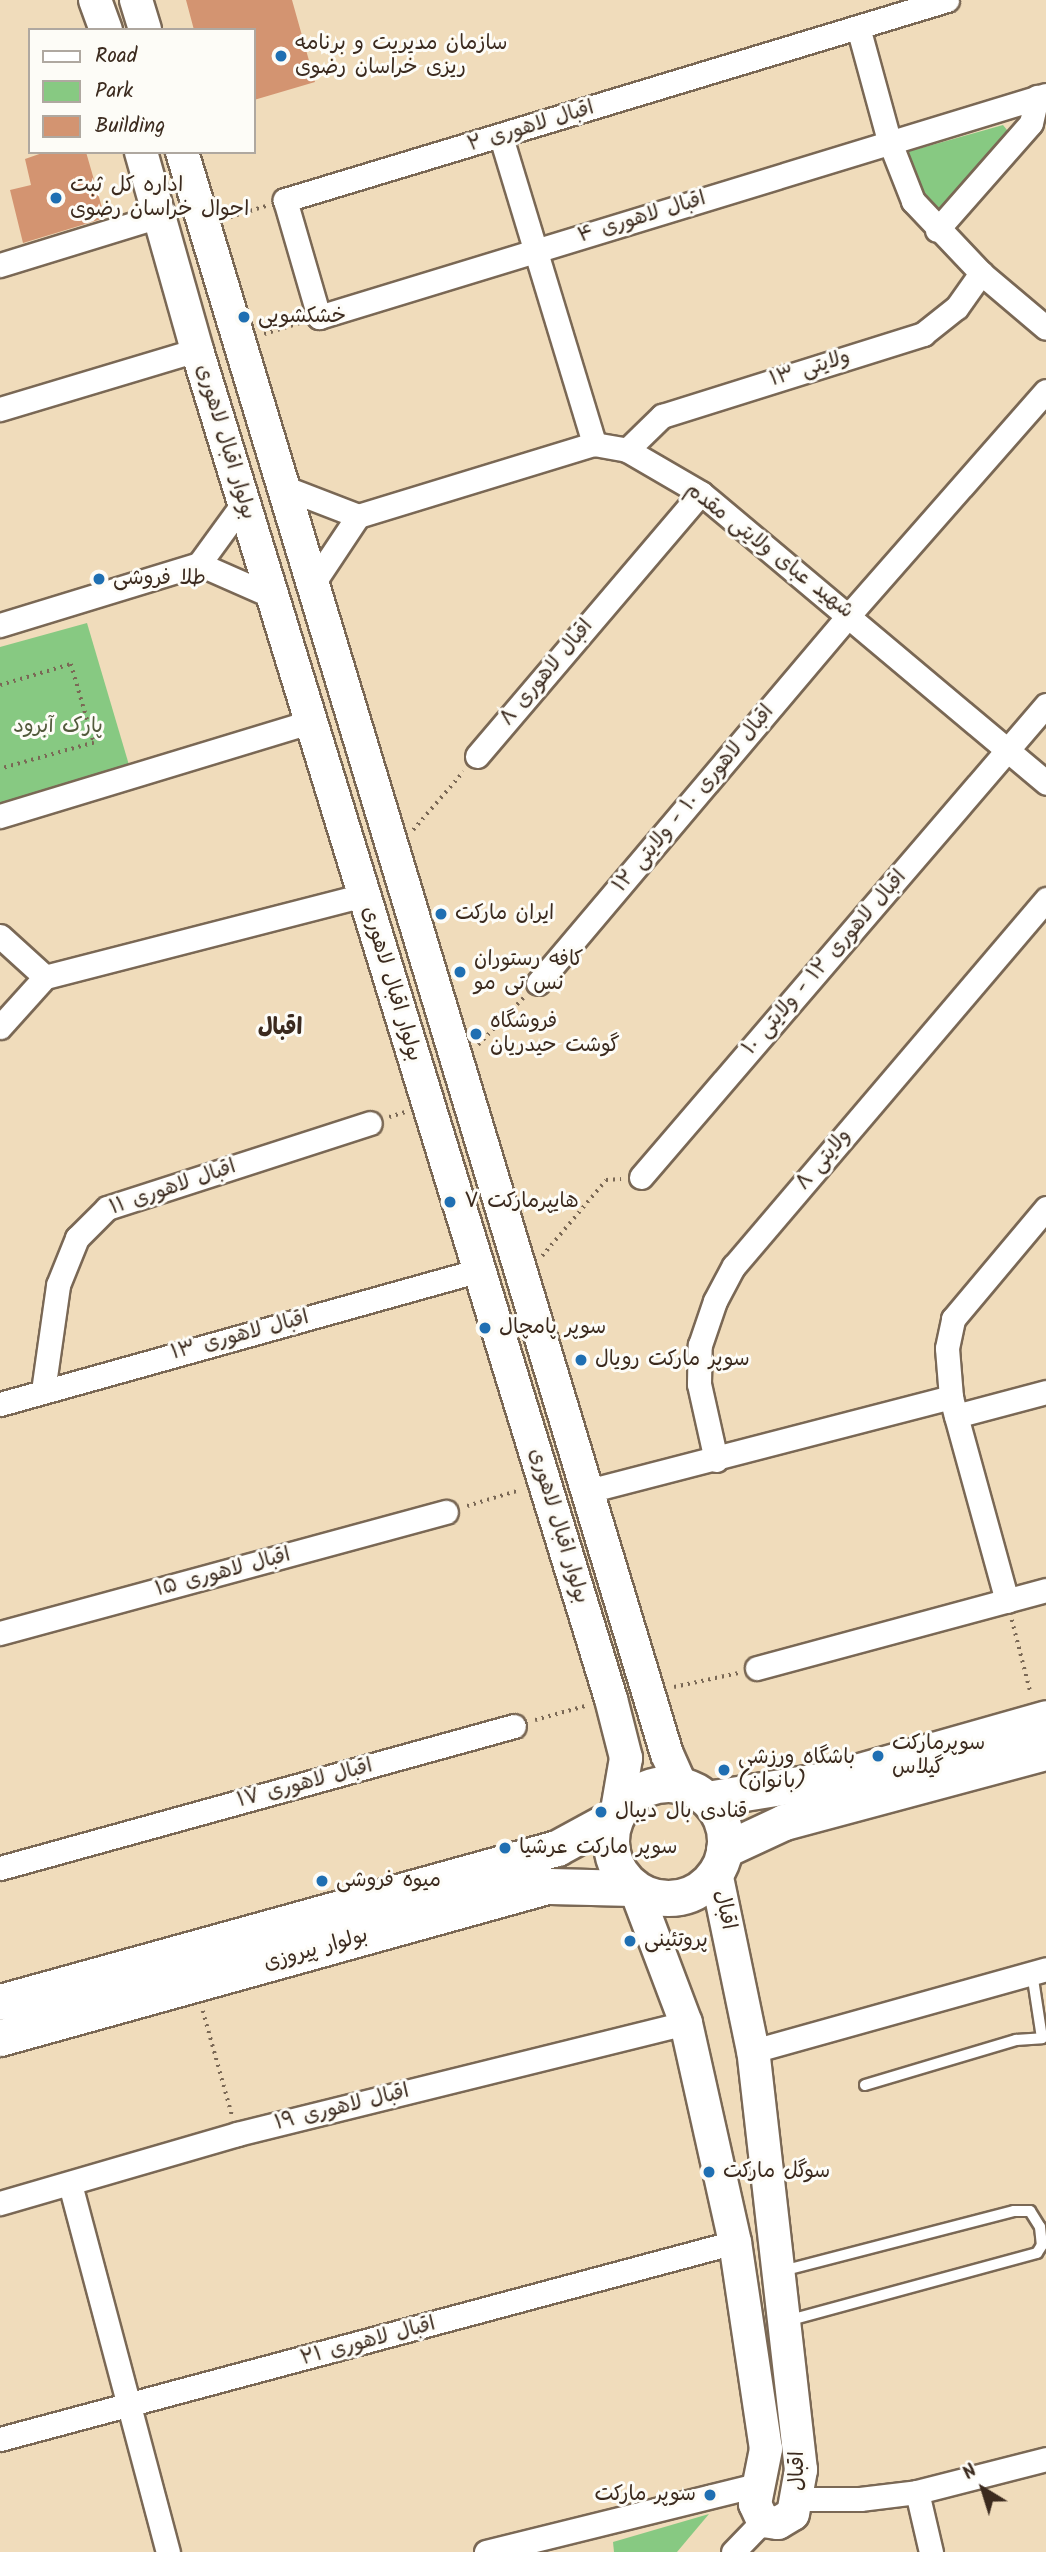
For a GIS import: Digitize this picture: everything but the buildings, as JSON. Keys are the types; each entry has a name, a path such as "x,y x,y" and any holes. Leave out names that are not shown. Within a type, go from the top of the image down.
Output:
{"main road":[{"path":"95,0 105,28"},
{"path":"136,0 144,28"},
{"name":"بولوار اقبال لاهوری","path":"142,154 197,350 310,722 611,1699 626,1758 616,1816"},
{"name":"بولوار اقبال لاهوری","path":"183,154 648,1693 694,1792"},
{"path":"429,1112 470,1107"},
{"path":"1043,1730 784,1822 720,1861 699,1889 678,1897 656,1897 635,1888 614,1861 611,1843 616,1816 629,1799 646,1788 694,1792 831,1779 1043,1730"},
{"path":"694,1792 720,1818 720,1861"},
{"name":"بولوار پیروزی","path":"0,2002 557,1848 616,1816"},
{"name":"اقبال","path":"635,1888 686,2023 735,2242 766,2449 756,2485 755,2504 763,2521 787,2520 799,2499 801,2470 753,2051 720,1861"},
{"name":"بولوار پیروزی","path":"0,2038 547,1886 635,1888"}],"street":[{"name":"اقبال لاهوری ۲","path":"285,200 501,137 947,0"},
{"path":"858,27 889,140 913,201 937,230 1046,328"},
{"path":"937,230 1031,123 1042,96"},
{"name":"اقبال لاهوری ۴","path":"319,317 889,140 1042,96"},
{"path":"283,487 358,516 594,444 501,137"},
{"path":"285,200 319,317"},
{"path":"0,265 159,216"},
{"name":"ولایتی ۱۳","path":"627,450 662,416 923,334 957,307 981,272"},
{"path":"0,409 197,350"},
{"name":"اقبال لاهوری ۱۰ - ولایتی ۱۲","path":"538,983 849,615 1046,391"},
{"name":"شهید عبای ولایتی مقدم","path":"594,444 627,450 701,493 1046,783"},
{"name":"اقبال لاهوری ۸","path":"477,756 701,493"},
{"path":"0,625 199,564 244,502"},
{"path":"312,585 358,516"},
{"path":"199,564 272,596"},
{"name":"اقبال لاهوری ۱۲ - ولایتی ۱۰","path":"641,1177 1046,705"},
{"path":"0,816 310,722"},
{"path":"0,1027 45,977 364,895"},
{"name":"ولایتی ۸","path":"716,1460 699,1384 700,1345 734,1266 1046,899"},
{"path":"0,936 45,977"},
{"name":"اقبال لاهوری ۱۱","path":"43,1391 58,1285 77,1238 107,1208 370,1123"},
{"path":"1007,1601 953,1406 947,1348 953,1319 1046,1208"},
{"name":"اقبال لاهوری ۱۳","path":"0,1404 480,1270"},
{"path":"588,1490 953,1406 1046,1392"},
{"name":"اقبال لاهوری ۱۵","path":"0,1633 446,1513"},
{"path":"757,1668 1046,1590"},
{"name":"اقبال لاهوری ۱۷","path":"0,1868 514,1726"},
{"path":"753,2051 1039,1971"},
{"name":"اقبال لاهوری ۱۹","path":"0,2203 237,2134 686,2023"},
{"path":"70,2184 132,2406 168,2552"},
{"name":"اقبال لاهوری ۲۱","path":"0,2439 132,2406 735,2242"},
{"path":"799,2499 860,2499 917,2492 1046,2459"},
{"path":"486,2552 756,2485"},
{"path":"917,2492 931,2552"},
{"path":"733,2552 763,2521"}],"lane":[{"path":"865,2085 1017,2040 1042,2038 1039,1971"},
{"path":"779,2272 1014,2211 1030,2211 1040,2227 1042,2245 1037,2253 784,2322"}],"path":[{"path":"204,225 285,200"},
{"path":"239,341 319,317"},
{"path":"0,685 71,664 94,743 0,769"},
{"path":"393,853 477,756"},
{"path":"457,1066 538,983"},
{"path":"370,1123 429,1112"},
{"path":"523,1279 606,1180 641,1177"},
{"path":"446,1513 545,1482"},
{"path":"1007,1601 1043,1730"},
{"path":"648,1693 757,1668"},
{"path":"514,1726 611,1699"},
{"path":"196,1984 237,2134"}],"green space":[{"path":"1003,125 1012,136 940,213 923,190 907,152"},
{"name":"پارک آبرود","path":"87,623 129,765 0,805 0,647"},
{"path":"709,2514 677,2552 614,2552 613,2542"}],"place":[{"name":"سازمان مدیریت و برنامه ریزی خراسان رضوی","path":"281,56"},
{"name":"اداره کل ثبت احوال خراسان رضوی","path":"56,198"},
{"name":"خشکشویی","path":"244,317"},
{"name":"طلا فروشی","path":"99,579"},
{"name":"ایران مارکت","path":"441,914"},
{"name":"كافه رستوران نس تى مو","path":"460,972"},
{"name":"فروشگاه گوشت حیدریان","path":"476,1034"},
{"name":"هایپرمارکت ۷","path":"450,1202"},
{"name":"سوپر‌ پامچال","path":"485,1328"},
{"name":"سوپر مارکت رویال","path":"581,1360"},
{"name":"سوپرمارکت گیلاس","path":"878,1756"},
{"name":"باشگاه ورزشی (بانوان)","path":"724,1770"},
{"name":"قنادی بال دیبال","path":"601,1812"},
{"name":"سوپر مارکت عرشیا","path":"505,1848"},
{"name":"میوه فروشی","path":"322,1881"},
{"name":"پروتئینی","path":"630,1941"},
{"name":"سوگل مارکت","path":"709,2172"},
{"name":"سوپر مارکت","path":"710,2495"}],"district":[{"name":"اقبال","path":"280,1028"}]}
